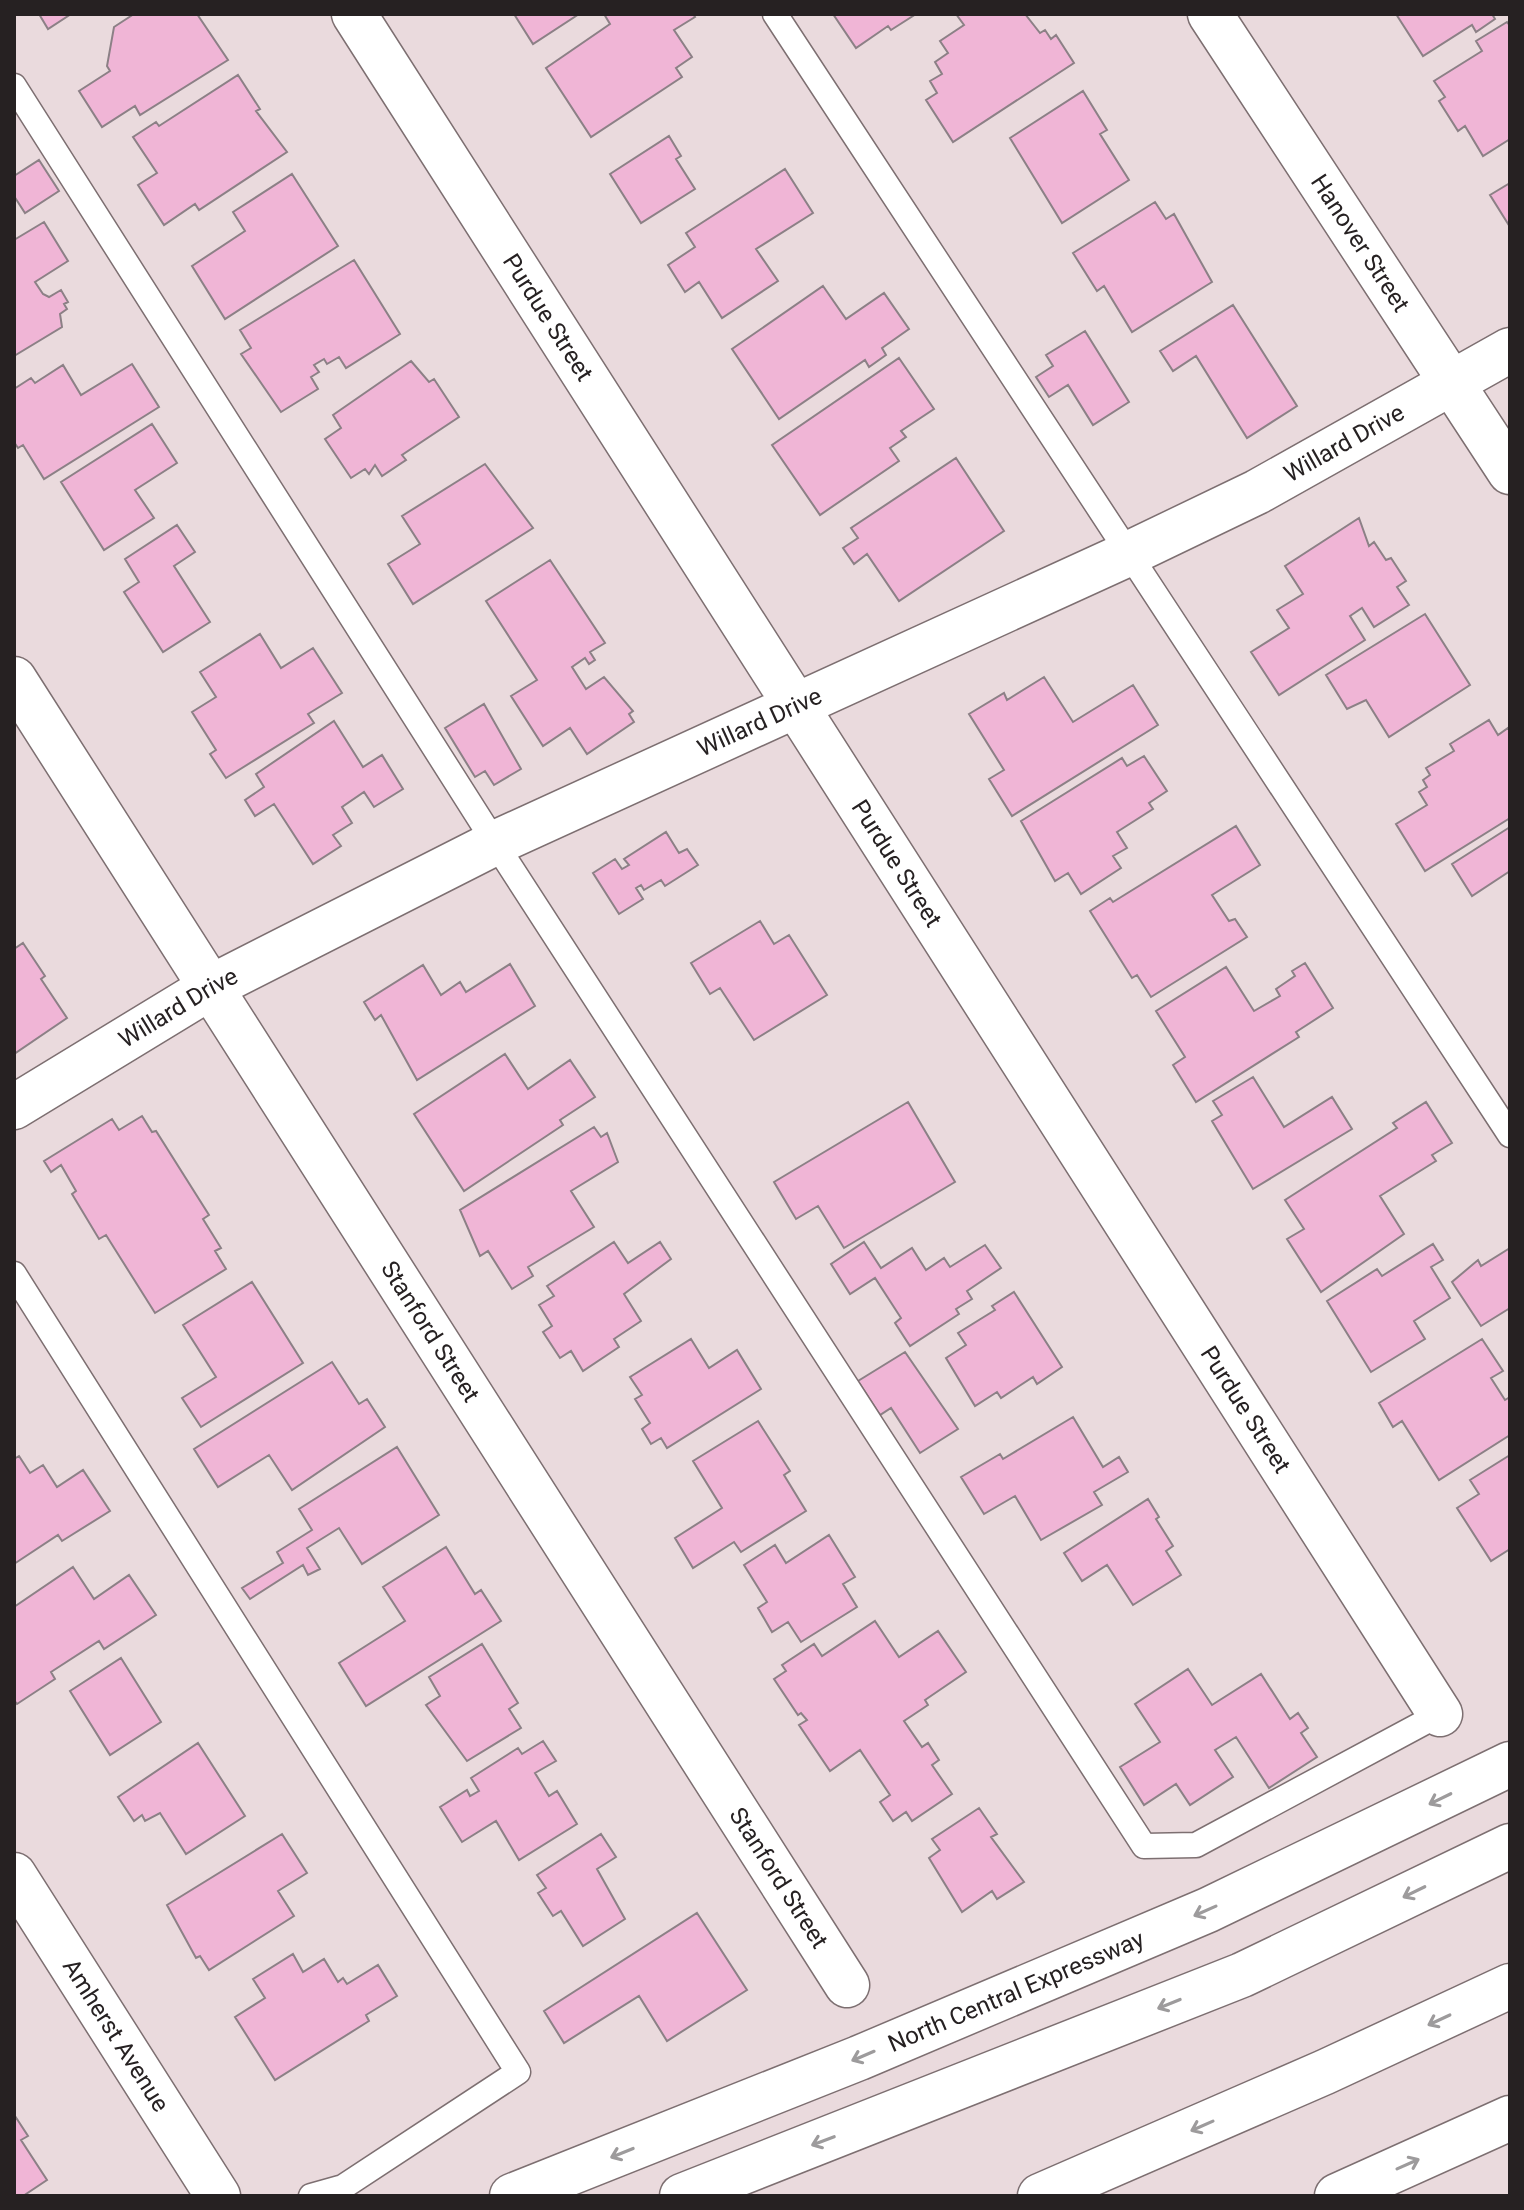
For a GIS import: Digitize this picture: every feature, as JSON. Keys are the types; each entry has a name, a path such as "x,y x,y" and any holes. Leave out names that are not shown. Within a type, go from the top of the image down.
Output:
{"main road":[{"name":"Purdue Street","path":"354,14 1440,1714"},
{"name":"Hanover Street","path":"1210,14 1510,472"},
{"name":"Willard Drive","path":"14,1107 211,987 495,843 1257,492 1510,350"},
{"name":"Stanford Street","path":"14,679 847,1985"},
{"name":"North Central Expressway","path":"512,2196 859,2058 1208,1910 1510,1764"},
{"path":"682,2196 1242,1975 1510,1846"},
{"name":"Amherst Avenue","path":"14,1875 218,2196"},
{"path":"1040,2196 1325,2072 1510,1986"},
{"path":"1337,2196 1510,2118"}],"lane":[{"path":"775,14 1510,1135"},
{"path":"14,86 495,843 1144,1846 1196,1845 1440,1714"},
{"path":"14,1274 518,2072 343,2187 311,2196"}],"building":[{"path":"39,14 71,14 48,29"},
{"path":"134,14 197,14 228,60 140,115 135,106 102,127 79,91 110,71 107,66 114,27"},
{"path":"514,14 579,14 533,44"},
{"path":"604,14 693,14 695,17 674,30 692,57 676,68 682,77 591,137 546,68 610,24"},
{"path":"833,14 916,14 891,30 888,26 856,48"},
{"path":"956,14 1025,14 1040,33 1045,30 1051,39 1056,35 1074,63 953,142 926,100 937,93 930,81 942,74 935,62 948,53 940,41 964,25"},
{"path":"1396,14 1492,14 1495,19 1476,32 1472,25 1423,56"},
{"path":"1507,22 1510,26 1510,139 1483,156 1465,126 1458,131 1439,101 1445,97 1434,81 1482,51 1476,41"},
{"path":"238,75 260,109 256,111 287,152 199,210 195,204 164,225 138,185 157,173 133,137 156,122 159,126"},
{"path":"1083,91 1107,130 1100,134 1129,180 1062,223 1010,138"},
{"path":"669,136 681,156 676,159 695,189 641,223 610,174"},
{"path":"39,160 59,191 25,213 14,196 14,176"},
{"path":"785,169 813,213 756,249 778,281 722,318 699,282 685,292 668,265 695,247 686,233"},
{"path":"292,174 338,246 225,319 192,266 245,231 233,212"},
{"path":"1510,183 1510,227 1490,195"},
{"path":"1155,202 1166,219 1174,214 1212,282 1132,332 1104,286 1097,291 1073,253"},
{"path":"44,222 68,261 35,282 49,297 61,290 68,302 64,304 67,309 60,314 62,327 14,356 14,240"},
{"path":"354,260 400,334 346,368 339,357 327,364 324,359 314,365 319,372 311,377 318,389 281,412 241,354 251,348 240,330"},
{"path":"823,286 846,319 884,293 909,329 882,348 886,355 869,367 865,360 779,419 732,349"},
{"path":"1233,305 1297,406 1247,438 1196,356 1173,371 1160,351"},
{"path":"1085,331 1129,402 1093,425 1068,385 1049,397 1036,377 1053,366 1046,355"},
{"path":"899,358 934,409 901,431 906,437 890,448 899,461 820,515 772,445"},
{"path":"411,361 429,382 434,379 459,417 402,455 406,460 382,476 375,465 369,474 365,469 351,478 325,439 341,428 333,415"},
{"path":"132,364 159,407 44,479 23,445 18,448 14,442 14,389 31,378 35,383 63,365 81,395"},
{"path":"152,424 177,463 135,490 154,518 104,550 61,482"},
{"path":"956,458 1004,531 899,601 867,554 854,564 843,548 858,538 851,528"},
{"path":"485,464 533,528 413,604 388,564 420,544 402,516"},
{"path":"1359,518 1369,546 1374,542 1386,560 1391,558 1406,581 1397,587 1409,605 1374,627 1362,608 1350,616 1365,640 1279,695 1251,652 1289,628 1277,610 1303,594 1285,566"},
{"path":"177,525 195,552 174,566 210,622 163,652 124,592 139,582 125,559"},
{"path":"550,560 605,643 590,652 595,660 589,664 585,658 572,667 586,689 604,677 633,711 629,714 634,722 587,754 570,728 543,746 511,696 537,680 486,601"},
{"path":"1425,614 1470,685 1389,737 1366,700 1347,709 1326,675"},
{"path":"260,634 281,668 313,648 342,693 308,714 314,723 226,778 210,754 216,750 192,712 216,697 200,672"},
{"path":"1044,677 1073,722 1133,685 1158,725 1012,816 989,779 1004,770 969,714 1004,693 1007,700"},
{"path":"484,704 521,769 494,785 485,771 475,777 445,728"},
{"path":"1489,720 1498,735 1508,728 1510,731 1510,818 1425,871 1396,824 1427,805 1419,792 1427,787 1423,780 1430,775 1426,768 1454,751 1450,744"},
{"path":"334,721 363,767 382,755 403,789 374,807 364,792 342,807 352,823 333,835 341,846 313,864 274,804 255,816 245,800 264,787 256,774"},
{"path":"1144,756 1167,791 1149,803 1153,809 1117,832 1127,848 1113,856 1121,868 1081,894 1068,873 1055,881 1021,821 1122,758 1127,766"},
{"path":"1236,826 1260,865 1212,895 1229,921 1235,919 1247,937 1151,997 1137,975 1132,978 1090,911 1110,898 1113,902"},
{"path":"1510,827 1510,871 1472,896 1452,864"},
{"path":"666,832 679,853 687,849 698,865 665,886 661,880 644,890 641,885 636,888 643,899 619,914 593,873 615,859 622,869 629,865 624,859"},
{"path":"760,921 774,944 789,935 827,995 754,1040 720,988 710,994 691,963"},
{"path":"23,943 45,976 41,979 67,1018 14,1054 14,949"},
{"path":"1305,963 1333,1008 1296,1032 1299,1037 1196,1102 1173,1065 1185,1057 1156,1011 1226,967 1254,1011 1280,996 1276,989 1295,976 1292,971"},
{"path":"510,964 535,1006 417,1080 381,1015 375,1020 364,1002 423,965 441,995 460,982 466,992"},
{"path":"505,1054 528,1089 570,1060 595,1097 560,1120 563,1125 464,1191 414,1114"},
{"path":"1253,1077 1284,1127 1332,1097 1352,1129 1253,1189 1212,1121 1222,1115 1213,1101"},
{"path":"908,1102 955,1182 844,1248 818,1206 796,1219 774,1182"},
{"path":"1426,1102 1452,1143 1432,1155 1436,1161 1380,1196 1404,1234 1321,1292 1287,1239 1304,1229 1285,1200 1397,1128 1393,1123"},
{"path":"142,1116 152,1132 156,1131 209,1215 203,1219 221,1248 215,1251 226,1269 155,1313 106,1235 99,1239 72,1194 76,1191 61,1165 51,1172 44,1161 112,1119 119,1130"},
{"path":"594,1127 601,1137 607,1133 618,1162 571,1191 594,1227 528,1267 533,1276 512,1289 488,1251 480,1256 460,1210"},
{"path":"614,1242 628,1263 660,1242 671,1259 624,1294 641,1321 614,1339 619,1347 583,1371 571,1351 560,1358 543,1332 552,1326 539,1305 554,1296 547,1286"},
{"path":"864,1242 881,1268 912,1248 926,1270 944,1258 950,1267 985,1245 1001,1268 967,1291 972,1299 956,1309 959,1314 910,1346 895,1323 901,1318 875,1278 850,1294 831,1264"},
{"path":"1433,1244 1443,1260 1431,1267 1450,1298 1414,1321 1425,1339 1371,1372 1327,1301 1377,1269 1382,1276"},
{"path":"1510,1248 1510,1308 1481,1326 1452,1282 1478,1260 1481,1266"},
{"path":"252,1282 303,1363 201,1427 182,1398 216,1377 183,1325"},
{"path":"1014,1292 1062,1367 1037,1384 1033,1377 1001,1398 997,1392 975,1406 946,1358 966,1345 958,1333 995,1310 992,1306"},
{"path":"691,1339 709,1368 737,1350 761,1389 667,1448 661,1438 651,1444 642,1429 650,1423 635,1399 642,1395 630,1377"},
{"path":"1482,1339 1503,1371 1491,1378 1505,1400 1510,1397 1510,1435 1439,1480 1402,1421 1393,1427 1379,1403"},
{"path":"905,1352 958,1429 920,1453 891,1408 880,1415 858,1381"},
{"path":"332,1362 359,1404 367,1399 385,1427 292,1490 269,1455 218,1487 194,1449"},
{"path":"1073,1417 1103,1467 1119,1457 1128,1472 1094,1492 1102,1505 1041,1540 1015,1496 984,1514 961,1477 1000,1454 1003,1459"},
{"path":"758,1421 790,1471 784,1475 806,1511 741,1552 734,1542 693,1568 675,1538 722,1508 693,1461"},
{"path":"397,1447 439,1515 362,1564 339,1528 307,1548 320,1569 308,1575 303,1565 250,1599 242,1588 283,1563 277,1552 312,1530 299,1509"},
{"path":"1510,1455 1510,1549 1491,1561 1457,1508 1479,1494 1470,1480"},
{"path":"19,1456 30,1473 43,1465 57,1487 83,1470 110,1511 62,1541 58,1535 14,1564 14,1459"},
{"path":"1148,1499 1173,1546 1166,1551 1181,1575 1133,1605 1107,1565 1082,1581 1064,1553"},
{"path":"829,1535 855,1577 843,1584 857,1607 801,1642 788,1622 772,1632 758,1608 767,1602 744,1565 775,1545 786,1563"},
{"path":"446,1547 475,1594 481,1590 501,1621 366,1706 339,1663 405,1621 383,1587"},
{"path":"73,1567 94,1599 129,1575 156,1615 104,1649 99,1641 51,1672 55,1679 17,1704 14,1700 14,1607"},
{"path":"875,1621 899,1657 938,1631 966,1672 925,1700 928,1705 904,1721 922,1747 928,1743 939,1760 932,1765 952,1794 912,1821 906,1812 893,1821 880,1802 890,1795 860,1750 830,1771 799,1725 807,1720 801,1713 798,1715 774,1679 786,1671 782,1665 814,1644 822,1656"},
{"path":"482,1644 518,1703 509,1709 521,1728 467,1761 426,1705 440,1696 429,1677"},
{"path":"121,1658 161,1722 110,1755 70,1691"},
{"path":"1188,1669 1212,1705 1261,1674 1290,1719 1298,1713 1308,1728 1301,1733 1317,1757 1269,1788 1236,1737 1215,1750 1233,1777 1190,1805 1176,1784 1144,1805 1120,1767 1160,1742 1135,1704"},
{"path":"543,1741 556,1761 535,1773 549,1796 557,1791 577,1824 519,1860 496,1821 462,1842 440,1807 467,1790 470,1796 479,1791 471,1778 518,1748 522,1754"},
{"path":"198,1743 245,1816 186,1854 160,1813 145,1821 142,1815 134,1821 118,1797"},
{"path":"979,1808 997,1834 991,1837 1024,1882 997,1899 992,1891 962,1912 929,1858 940,1850 932,1839"},
{"path":"282,1834 307,1873 278,1891 294,1916 209,1970 200,1956 196,1958 167,1905"},
{"path":"601,1834 616,1857 597,1869 625,1919 583,1946 561,1911 553,1916 538,1893 546,1888 537,1875"},
{"path":"697,1913 747,1990 667,2041 639,1996 564,2043 544,2011"},
{"path":"293,1954 303,1972 324,1959 338,1982 343,1978 347,1984 378,1965 397,1996 366,2015 369,2021 275,2080 235,2017 265,1998 253,1979"},
{"path":"15,2116 28,2136 21,2140 47,2180 23,2196 14,2196"}]}
